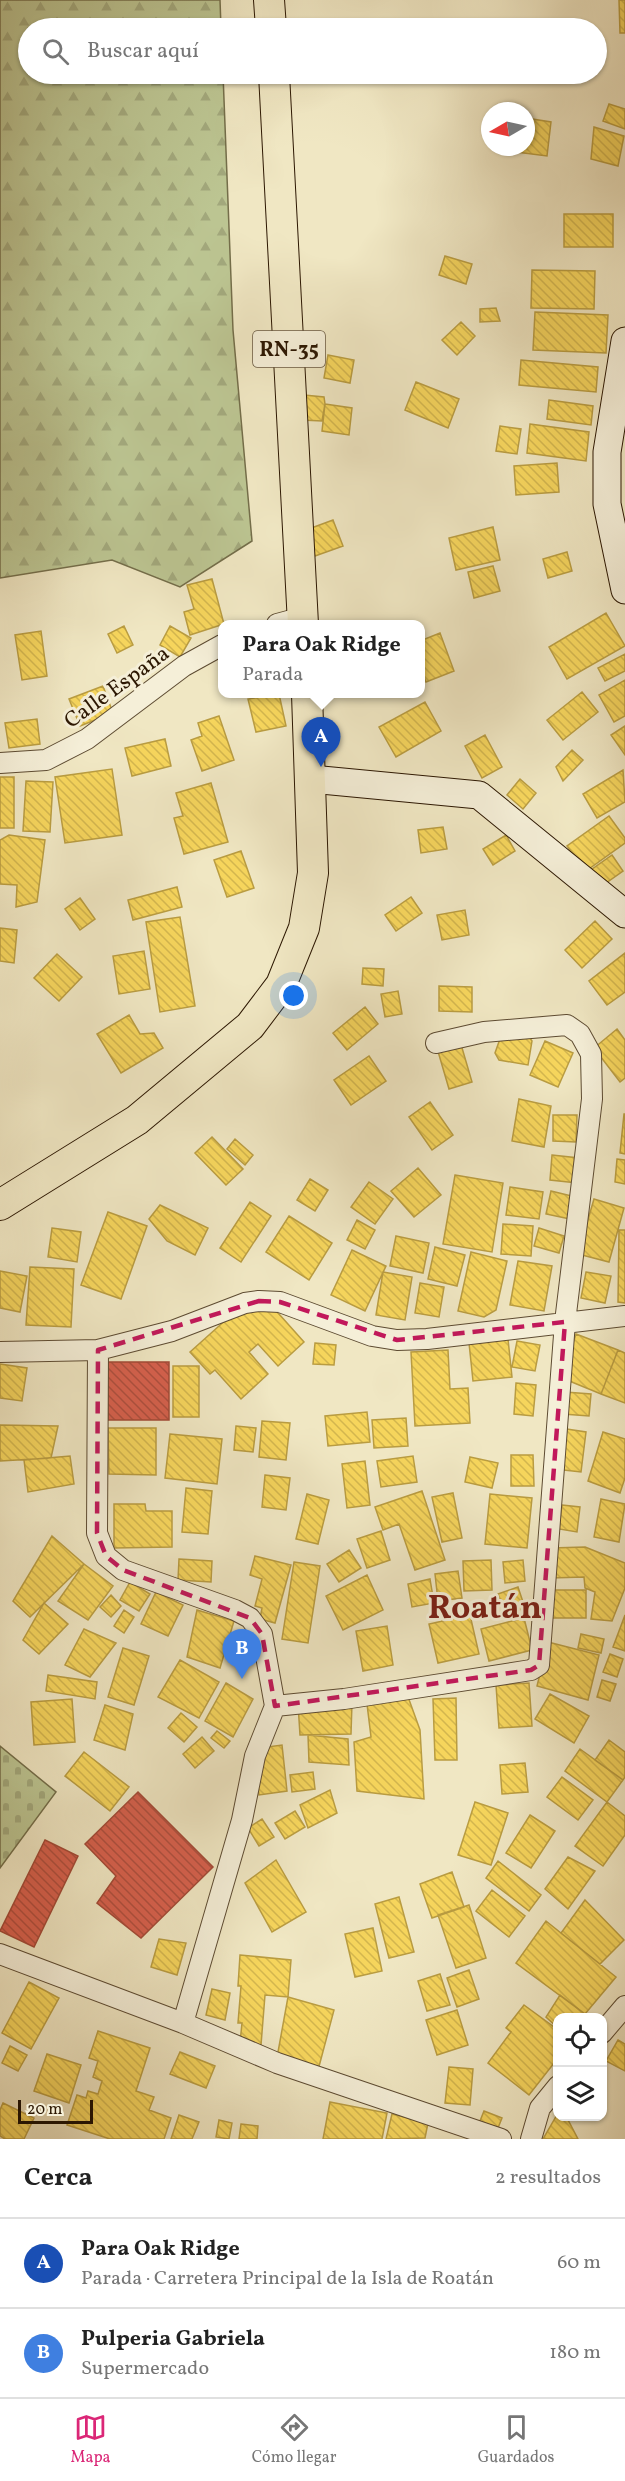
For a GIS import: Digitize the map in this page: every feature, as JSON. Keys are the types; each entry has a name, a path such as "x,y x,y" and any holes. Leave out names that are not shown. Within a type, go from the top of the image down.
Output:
{"main road":[{"path":"269,0 270,18"},
{"name":"RN-35","path":"274,84 294,620"},
{"path":"0,1204 137,1120 250,1026 281,985 304,928 312,873 307,698"}],"street":[{"path":"625,341 607,452 607,504 625,590"},
{"name":"Calle España","path":"0,763 46,760 87,739 184,666 218,647"},
{"path":"311,779 478,795 625,914"},
{"path":"275,1706 344,1699 531,1670 539,1665 566,1322 592,1099 591,1054 580,1034 567,1026 484,1032 436,1043"},
{"path":"0,1352 98,1350 172,1331 245,1303 259,1301 280,1302 372,1336 397,1340 427,1339 625,1316"},
{"path":"98,1350 96,1533 105,1556 123,1570 235,1610 250,1618 262,1634 275,1706 255,1756 242,1820 183,2024"},
{"path":"0,1954 183,2024 277,2064 501,2139"},
{"path":"607,2027 625,2006"},
{"path":"531,2139 540,2108 553,2092"}],"highlighted area":[{"path":"259,1301 280,1302 397,1340 565,1322 541,1651 539,1665 531,1670 275,1706 262,1634 250,1618 123,1570 106,1556 97,1533 98,1350"}],"green space":[{"path":"0,0 220,0 221,18 18,18 18,84 223,84 233,330 252,541 180,587 112,560 0,578"},
{"path":"0,1746 56,1792 0,1868"}],"building: Viviendas":[{"path":"619,0 625,0 625,33 620,33"},
{"path":"609,104 625,109 625,129 603,121"},
{"path":"535,119 551,122 547,156 535,154"},
{"path":"594,127 624,136 618,166 591,159"},
{"path":"564,214 613,214 613,247 564,247"},
{"path":"445,256 472,264 466,284 439,275"},
{"path":"532,270 595,271 594,309 531,308"},
{"path":"496,308 500,321 480,322 480,309"},
{"path":"535,312 608,315 606,353 533,350"},
{"path":"461,322 475,336 457,355 442,340"},
{"path":"328,355 354,360 350,383 324,378"},
{"path":"521,360 598,367 596,392 519,385"},
{"path":"416,382 459,399 448,428 405,410"},
{"path":"304,395 324,397 322,421 302,420"},
{"path":"549,400 593,406 591,425 547,419"},
{"path":"325,404 352,408 349,435 322,431"},
{"path":"530,424 589,432 586,461 527,453"},
{"path":"500,426 521,429 517,454 496,451"},
{"path":"557,463 559,492 516,495 514,466"},
{"path":"333,520 343,546 315,556 306,530"},
{"path":"493,527 500,560 456,570 449,538"},
{"path":"567,552 572,571 548,578 543,559"},
{"path":"493,566 500,591 474,598 468,572"},
{"path":"212,579 223,620 218,620 218,626 190,635 184,612 194,609 187,585"},
{"path":"606,613 625,646 567,679 549,647"},
{"path":"124,626 133,645 117,653 108,634"},
{"path":"170,626 191,638 180,657 160,645"},
{"path":"41,631 47,676 22,680 15,635"},
{"path":"440,633 454,671 426,682 425,639"},
{"path":"625,654 625,671 605,681 598,668"},
{"path":"625,680 625,716 614,722 599,695"},
{"path":"103,686 113,713 80,726 69,699"},
{"path":"582,692 598,712 563,740 547,720"},
{"path":"280,698 286,726 256,732 248,699"},
{"path":"425,702 441,731 396,757 379,727"},
{"path":"219,716 234,760 202,771 191,740 202,736 198,723"},
{"path":"37,719 40,744 9,748 5,723"},
{"path":"625,726 625,755 611,735"},
{"path":"485,735 502,767 482,778 465,746"},
{"path":"165,739 171,766 132,776 125,748"},
{"path":"572,750 583,760 563,781 556,767"},
{"path":"112,769 122,835 65,843 55,777"},
{"path":"623,770 625,802 597,818 583,794"},
{"path":"0,777 14,777 14,828 0,828"},
{"path":"520,779 536,793 523,809 507,795"},
{"path":"26,781 53,782 50,832 23,831"},
{"path":"211,783 228,842 184,854 174,818 183,816 176,793"},
{"path":"609,816 625,838 625,843 586,871 567,846"},
{"path":"443,827 447,849 421,853 418,830"},
{"path":"9,835 45,840 37,902 16,907 17,885 0,884 0,840"},
{"path":"506,835 515,851 493,865 483,849"},
{"path":"241,851 254,888 227,897 214,860"},
{"path":"612,855 623,871 599,888 588,872"},
{"path":"177,887 182,907 133,920 128,900"},
{"path":"411,897 422,913 396,931 385,915"},
{"path":"80,898 95,919 80,930 65,909"},
{"path":"465,910 469,935 442,940 437,915"},
{"path":"180,917 195,1006 160,1012 146,922"},
{"path":"595,921 612,939 582,968 565,950"},
{"path":"0,928 17,930 14,963 0,961"},
{"path":"144,951 150,989 119,994 113,956"},
{"path":"625,953 625,992 607,1005 589,981"},
{"path":"57,954 82,977 59,1001 34,978"},
{"path":"363,968 384,969 383,986 362,984"},
{"path":"439,986 472,987 472,1012 439,1011"},
{"path":"398,991 402,1014 385,1017 381,994"},
{"path":"365,1007 378,1024 347,1050 333,1033"},
{"path":"129,1015 140,1034 154,1033 163,1048 121,1073 97,1034"},
{"path":"617,1029 625,1040 625,1078 620,1082 594,1048"},
{"path":"528,1035 532,1041 528,1065 499,1060 495,1053 501,1036"},
{"path":"460,1041 472,1082 449,1089 437,1048"},
{"path":"545,1041 573,1053 558,1087 530,1075"},
{"path":"369,1056 386,1081 351,1105 334,1080"},
{"path":"519,1099 551,1106 544,1147 512,1141"},
{"path":"430,1102 453,1135 432,1150 409,1117"},
{"path":"625,1114 625,1154 620,1153"},
{"path":"553,1115 577,1115 576,1142 553,1141"},
{"path":"212,1137 243,1169 226,1185 195,1153"},
{"path":"235,1139 253,1155 245,1165 227,1149"},
{"path":"552,1155 579,1158 577,1183 550,1180"},
{"path":"617,1159 625,1160 625,1184 615,1182"},
{"path":"418,1168 441,1195 414,1217 391,1191"},
{"path":"455,1175 503,1183 492,1252 443,1244"},
{"path":"310,1179 328,1190 315,1211 297,1200"},
{"path":"369,1182 393,1199 375,1224 351,1207"},
{"path":"510,1187 543,1192 539,1219 506,1215"},
{"path":"551,1191 580,1198 575,1220 546,1214"},
{"path":"594,1199 624,1208 609,1262 578,1254"},
{"path":"250,1202 271,1216 241,1262 220,1248"},
{"path":"160,1205 208,1228 195,1255 167,1241 149,1219"},
{"path":"108,1212 147,1226 121,1299 81,1285"},
{"path":"289,1216 332,1243 309,1280 266,1252"},
{"path":"357,1220 375,1230 365,1249 347,1240"},
{"path":"503,1224 533,1226 531,1256 501,1254"},
{"path":"52,1228 81,1232 77,1262 48,1257"},
{"path":"539,1228 564,1236 559,1253 534,1246"},
{"path":"619,1230 625,1230 625,1303 618,1302"},
{"path":"396,1236 429,1243 423,1273 390,1266"},
{"path":"435,1247 465,1255 457,1286 428,1279"},
{"path":"352,1250 386,1266 365,1311 331,1295"},
{"path":"471,1252 507,1261 496,1310 484,1317 458,1311"},
{"path":"518,1261 552,1266 544,1311 510,1305"},
{"path":"30,1267 74,1269 71,1327 26,1325"},
{"path":"0,1271 27,1276 20,1312 0,1308"},
{"path":"383,1272 412,1277 405,1320 376,1315"},
{"path":"586,1272 611,1276 605,1303 581,1298"},
{"path":"420,1283 444,1287 439,1317 415,1313"},
{"path":"262,1295 304,1342 278,1366 258,1344 249,1352 268,1374 241,1399 215,1370 210,1374 190,1352 239,1308"},
{"path":"576,1334 618,1350 601,1394 562,1378"},
{"path":"508,1339 512,1377 473,1381 469,1343"},
{"path":"517,1341 540,1345 535,1371 512,1367"},
{"path":"315,1343 336,1345 334,1365 313,1364"},
{"path":"448,1350 450,1389 468,1388 470,1423 415,1426 411,1352"},
{"path":"618,1350 625,1353 625,1403 601,1394"},
{"path":"0,1364 27,1368 22,1401 0,1398"},
{"path":"173,1366 199,1366 199,1417 173,1417"},
{"path":"516,1383 536,1385 533,1416 514,1414"},
{"path":"565,1392 591,1394 589,1416 563,1414"},
{"path":"367,1412 370,1442 328,1446 325,1416"},
{"path":"406,1418 408,1446 374,1448 372,1420"},
{"path":"262,1421 290,1423 286,1460 259,1457"},
{"path":"0,1425 58,1426 51,1458 0,1461"},
{"path":"236,1426 256,1428 253,1452 234,1450"},
{"path":"108,1428 156,1428 156,1475 109,1474"},
{"path":"560,1428 586,1432 581,1472 555,1469"},
{"path":"603,1432 625,1439 625,1478 620,1493 588,1481"},
{"path":"170,1434 222,1439 217,1484 165,1478"},
{"path":"511,1455 533,1455 534,1486 511,1486"},
{"path":"70,1456 74,1484 28,1492 24,1460"},
{"path":"413,1456 417,1482 381,1487 377,1461"},
{"path":"470,1457 498,1463 492,1488 465,1482"},
{"path":"365,1461 370,1505 347,1508 342,1464"},
{"path":"265,1475 290,1478 286,1510 262,1507"},
{"path":"186,1488 212,1491 208,1534 182,1532"},
{"path":"422,1491 445,1560 415,1570 399,1524 383,1530 375,1507"},
{"path":"453,1493 462,1538 442,1542 432,1497"},
{"path":"307,1494 329,1500 318,1544 296,1539"},
{"path":"490,1494 532,1498 527,1548 485,1544"},
{"path":"601,1499 625,1504 619,1542 594,1537"},
{"path":"114,1504 145,1504 146,1511 172,1511 172,1547 114,1548"},
{"path":"562,1505 580,1507 577,1532 559,1529"},
{"path":"381,1531 390,1560 367,1568 357,1539"},
{"path":"52,1536 84,1564 30,1617 13,1601"},
{"path":"585,1547 625,1563 625,1588 612,1621 591,1619 595,1592 585,1588 584,1577 551,1578 551,1548"},
{"path":"349,1550 361,1568 339,1582 327,1564"},
{"path":"255,1556 291,1565 275,1623 260,1619 262,1608 255,1606 262,1579 250,1575"},
{"path":"179,1559 212,1561 211,1582 178,1580"},
{"path":"491,1560 492,1590 464,1591 463,1561"},
{"path":"523,1560 525,1581 505,1583 503,1562"},
{"path":"294,1562 320,1566 308,1643 282,1639"},
{"path":"84,1564 113,1586 88,1620 58,1601"},
{"path":"458,1571 462,1598 438,1601 435,1574"},
{"path":"367,1575 383,1610 343,1630 326,1596"},
{"path":"430,1579 434,1603 412,1607 408,1584"},
{"path":"130,1582 150,1594 139,1611 120,1600"},
{"path":"518,1587 525,1608 505,1615 498,1594"},
{"path":"551,1590 586,1590 586,1618 551,1618"},
{"path":"156,1592 183,1605 168,1636 141,1624"},
{"path":"111,1595 121,1606 111,1617 100,1607"},
{"path":"44,1603 68,1624 39,1654 23,1640"},
{"path":"124,1610 134,1617 124,1633 114,1626"},
{"path":"197,1610 234,1621 220,1668 187,1657"},
{"path":"470,1615 479,1654 438,1663 429,1624"},
{"path":"625,1615 625,1651 613,1647"},
{"path":"524,1618 532,1650 489,1661 481,1629"},
{"path":"387,1626 393,1665 363,1671 356,1631"},
{"path":"84,1629 116,1643 90,1677 65,1665"},
{"path":"581,1634 604,1639 601,1653 578,1648"},
{"path":"548,1642 599,1655 588,1700 537,1686"},
{"path":"123,1648 149,1656 134,1705 108,1697"},
{"path":"610,1654 623,1659 617,1677 603,1672"},
{"path":"180,1660 219,1682 199,1718 158,1697"},
{"path":"48,1675 97,1682 95,1699 46,1691"},
{"path":"602,1680 616,1684 610,1701 597,1697"},
{"path":"226,1683 253,1699 233,1737 205,1721"},
{"path":"529,1683 532,1726 499,1728 496,1685"},
{"path":"407,1694 420,1730 424,1799 357,1791 354,1742 371,1737 367,1704"},
{"path":"550,1694 589,1716 574,1743 535,1719"},
{"path":"456,1698 457,1760 435,1760 433,1699"},
{"path":"72,1699 75,1742 34,1745 31,1702"},
{"path":"352,1703 351,1734 300,1735 298,1704"},
{"path":"105,1705 133,1714 125,1750 94,1740"},
{"path":"181,1713 197,1727 184,1742 168,1728"},
{"path":"217,1731 230,1741 224,1748 211,1738"},
{"path":"308,1735 348,1739 349,1765 309,1762"},
{"path":"202,1737 214,1751 195,1768 183,1754"},
{"path":"609,1740 625,1752 623,1780 595,1760"},
{"path":"282,1745 287,1791 259,1795 253,1749"},
{"path":"580,1749 623,1780 607,1802 565,1771"},
{"path":"84,1752 129,1787 110,1811 65,1776"},
{"path":"525,1763 528,1792 502,1794 500,1765"},
{"path":"313,1772 315,1789 292,1792 290,1775"},
{"path":"562,1777 593,1800 578,1820 547,1797"},
{"path":"330,1790 337,1813 308,1828 300,1805"},
{"path":"475,1802 508,1813 491,1865 458,1855"},
{"path":"607,1802 625,1816 625,1835 603,1866 575,1846"},
{"path":"295,1811 305,1827 285,1839 275,1823"},
{"path":"530,1815 555,1831 531,1868 506,1853"},
{"path":"262,1819 274,1837 259,1846 248,1828"},
{"path":"568,1857 595,1871 568,1909 545,1889"},
{"path":"276,1860 306,1912 272,1932 245,1883"},
{"path":"498,1861 541,1895 529,1911 486,1878"},
{"path":"452,1872 464,1907 432,1918 420,1884"},
{"path":"492,1890 525,1916 509,1937 476,1911"},
{"path":"399,1897 414,1952 389,1958 375,1904"},
{"path":"585,1900 624,1940 600,1964 561,1933"},
{"path":"469,1905 486,1958 456,1968 438,1915"},
{"path":"546,1921 616,1977 584,2013 516,1963"},
{"path":"373,1928 382,1971 355,1977 345,1934"},
{"path":"159,1939 186,1943 177,1975 151,1967"},
{"path":"240,1955 291,1960 288,1997 265,1995 261,2045 240,2043 242,2023 238,2023 241,1986 238,1986"},
{"path":"469,1970 479,1999 457,2007 447,1978"},
{"path":"440,1974 450,2005 427,2011 418,1981"},
{"path":"29,1982 59,1998 31,2049 2,2033"},
{"path":"212,1989 230,1993 225,2020 206,2015"},
{"path":"560,1995 584,2013 553,2013 553,2023 546,2017"},
{"path":"288,1997 334,2010 317,2074 276,2063"},
{"path":"524,2005 553,2026 553,2064 529,2095 488,2063 511,2032 506,2028"},
{"path":"457,2010 468,2045 437,2055 426,2020"},
{"path":"98,2031 150,2048 136,2091 154,2097 149,2110 171,2118 164,2139 110,2139 67,2125 77,2095 86,2098 88,2091 98,2094 102,2081 93,2077 98,2061 89,2058"},
{"path":"618,2040 625,2044 625,2071 607,2062"},
{"path":"10,2046 27,2055 18,2071 2,2063"},
{"path":"180,2052 215,2066 206,2088 170,2074"},
{"path":"47,2054 81,2065 69,2103 34,2091"},
{"path":"449,2067 473,2069 470,2105 445,2103"},
{"path":"330,2102 387,2113 382,2139 323,2139"},
{"path":"3,2103 34,2118 24,2139 5,2139 0,2136 0,2110"},
{"path":"484,2111 502,2118 496,2133 478,2126"},
{"path":"392,2114 428,2123 425,2138 386,2139"},
{"path":"179,2115 199,2122 192,2139 171,2139"},
{"path":"219,2120 232,2123 229,2139 216,2137"},
{"path":"553,2121 569,2121 578,2139 543,2139"},
{"path":"241,2124 258,2126 257,2139 239,2139"}],"building: Comercios":[{"path":"107,1362 169,1362 169,1420 108,1420"},
{"path":"138,1792 213,1867 141,1938 97,1903 116,1876 85,1844"},
{"path":"45,1840 78,1856 34,1947 0,1931"}],"place":[{"name":"Para Oak Ridge","path":"321,767"},
{"name":"Pulperia Gabriela","path":"242,1679"}],"district":[{"name":"Roatán","path":"485,1606"}]}
